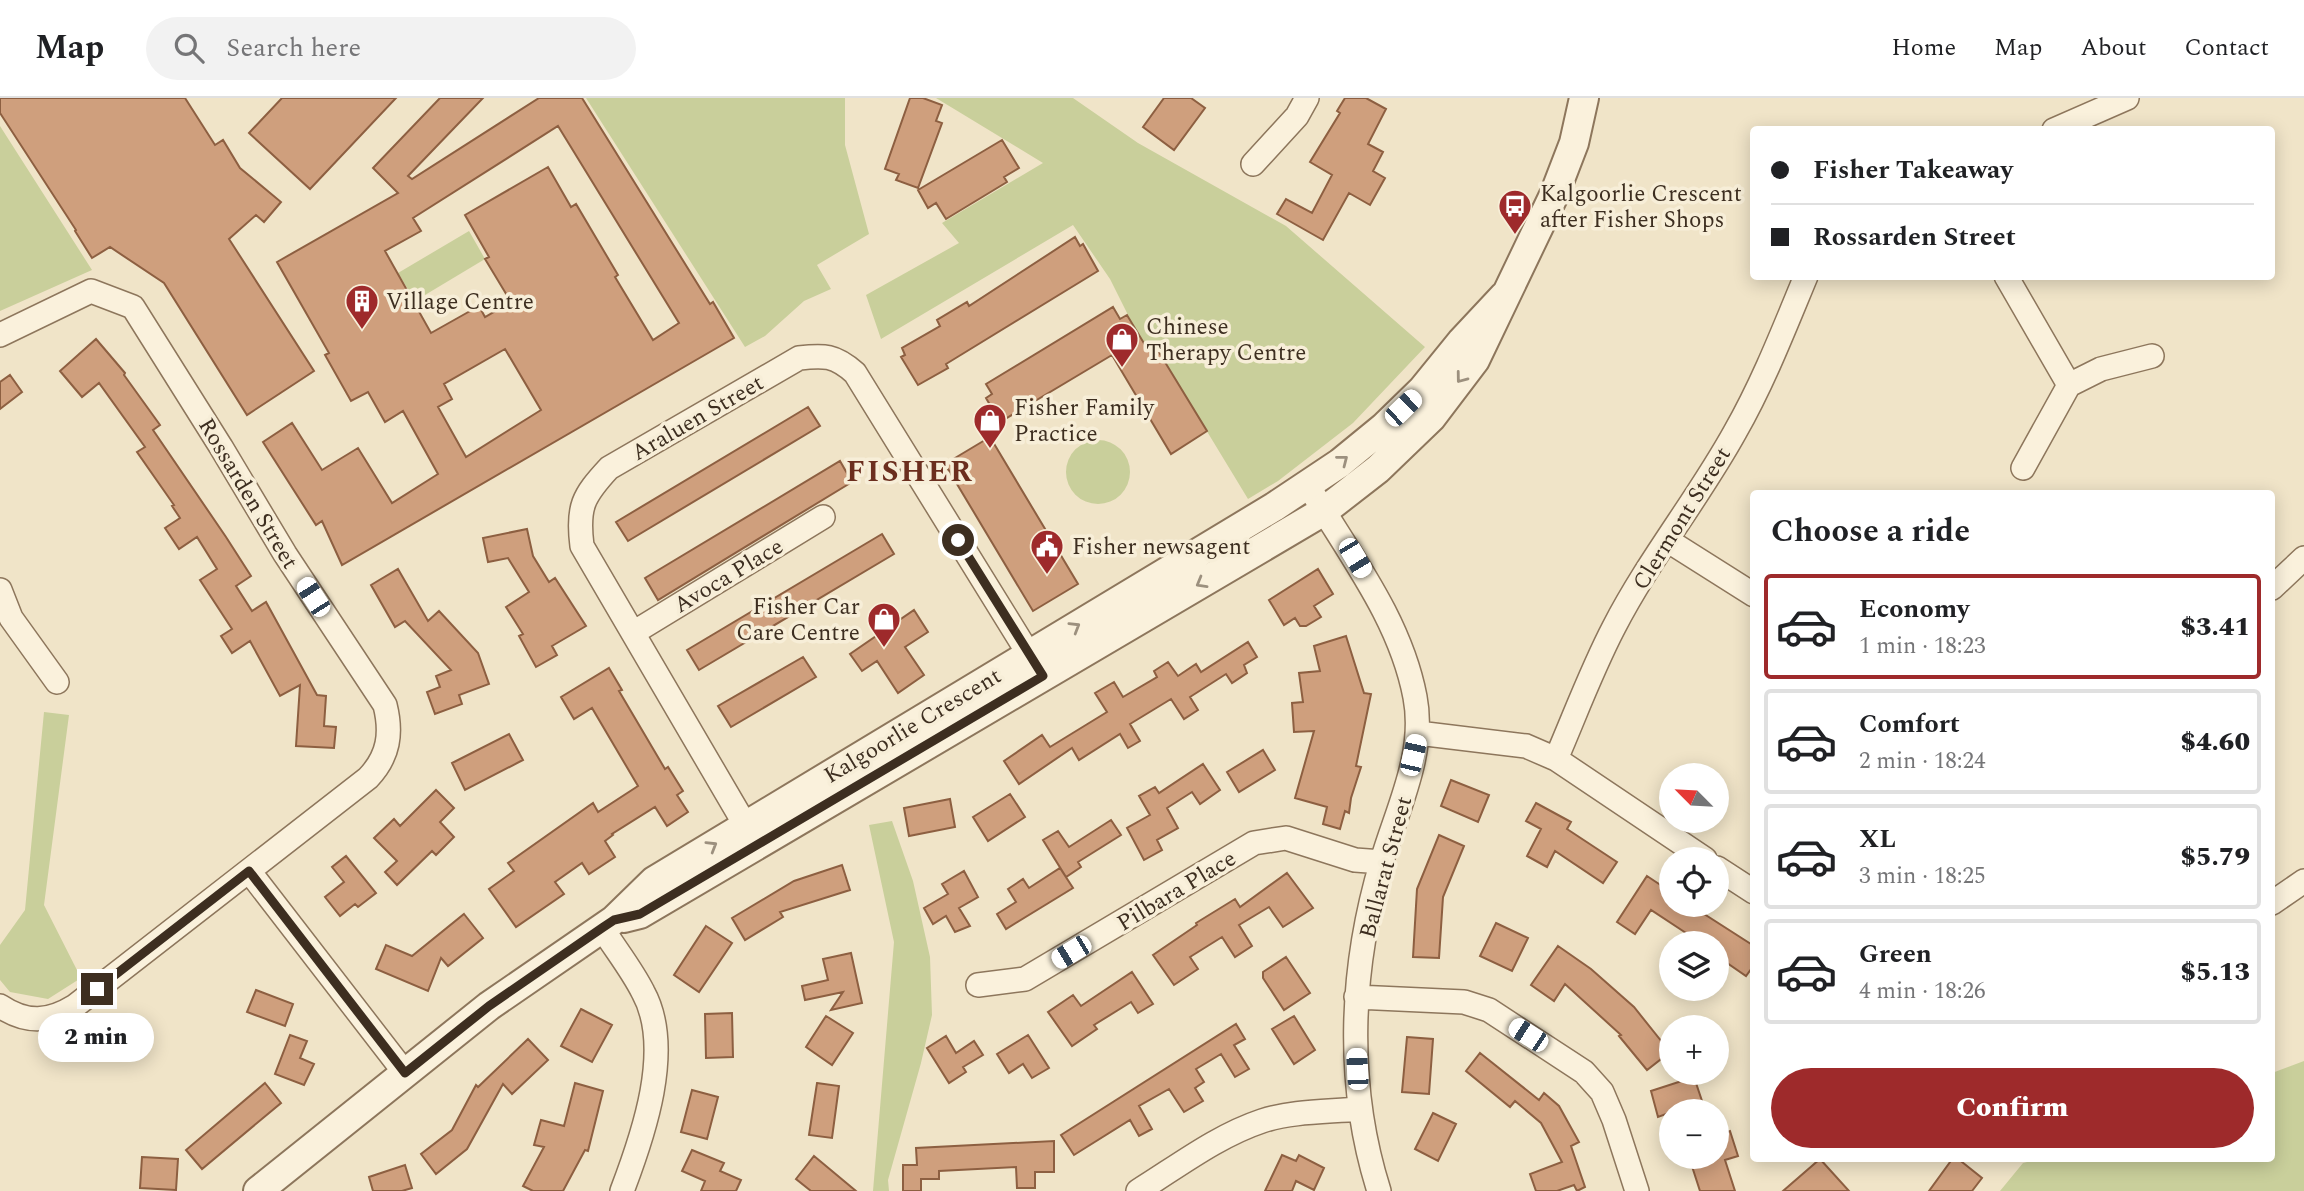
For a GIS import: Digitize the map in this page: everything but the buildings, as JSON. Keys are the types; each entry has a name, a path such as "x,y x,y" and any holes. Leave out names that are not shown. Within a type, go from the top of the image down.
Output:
{"street":[{"path":"1253,164 1297,116 1307,98"},
{"name":"Kalgoorlie Crescent","path":"1036,665 1324,511 1378,469 1430,418 1475,360 1555,195 1574,143 1584,98"},
{"path":"2063,126 2127,98"},
{"name":"Clermont Street","path":"1556,759 1613,627 1648,566 1736,431 1804,280"},
{"path":"2008,280 2069,385"},
{"name":"Rossarden Street","path":"0,335 91,291 133,307 285,554 385,705 388,719 388,745 377,768 368,778 59,1016 27,1019 12,1015 0,1006"},
{"name":"Kalgoorlie Crescent","path":"258,1191 489,1006 608,924 654,881 751,835 1036,665 1340,463 1384,427 1422,390 1461,342 1504,296"},
{"path":"2023,468 2069,385 2101,369 2152,356"},
{"name":"Araluen Street","path":"751,835 582,546 579,520 581,505 589,490 608,468 799,358 835,358 855,373 1036,665"},
{"name":"Ballarat Street","path":"1308,485 1375,592 1406,658 1416,699 1418,733 1404,799 1382,862 1366,926 1356,997 1359,1109 1379,1191"},
{"name":"Avoca Place","path":"633,633 823,517"},
{"path":"1667,540 1750,592"},
{"path":"2275,585 2304,558"},
{"path":"0,590 11,618 57,682"},
{"path":"1418,733 1526,746 1556,759 1686,847"},
{"name":"Pilbara Place","path":"978,985 1025,979 1254,843 1286,838 1355,860 1382,862"},
{"path":"249,871 405,1073"},
{"path":"1729,875 1750,889"},
{"path":"2275,901 2304,881"},
{"path":"608,924 645,994 656,1035 651,1094 622,1191"},
{"path":"1356,997 1464,1002 1477,1006 1489,1010 1584,1072 1602,1092 1637,1191"},
{"path":"1138,1191 1237,1131 1263,1121 1291,1114 1359,1109"}],"green space":[{"path":"586,98 845,98 845,145 869,234 817,265 831,289 804,301 765,336 745,347"},
{"path":"936,98 1073,98 1138,143 1286,226 1425,347 1353,423 1278,481 1248,499 1157,349 1143,345 1110,279 1073,225 881,339 866,295 959,243 942,223 1043,163"},
{"path":"0,126 92,270 0,311"},
{"path":"469,231 485,259 415,301 398,273"},
{"path":"1098,440 1110,442 1121,449 1128,460 1128,484 1121,495 1110,502 1098,504 1086,502 1075,495 1068,484 1066,472 1068,460 1075,449 1086,442"},
{"path":"44,712 69,715 44,905 81,978 48,999 10,992 0,980 0,945 25,910"},
{"path":"892,821 913,881 930,957 932,1015 888,1180 889,1191 873,1191 894,942 869,825"},
{"path":"2304,1061 2304,1191 2000,1191 2023,1163 2027,1162 2275,1162 2275,1072"}],"place":[{"name":"Kalgoorlie Crescent after Fisher Shops","path":"1515,236"},
{"name":"Village Centre","path":"362,331"},
{"name":"Chinese Therapy Centre","path":"1122,369"},
{"name":"Fisher Family Practice","path":"990,450"},
{"name":"Fisher newsagent","path":"1047,576"},
{"name":"Fisher Car Care Centre","path":"884,649"}],"district":[{"name":"FISHER","path":"910,471"}],"route":[{"path":"97,989 249,871 405,1073 489,1006 614,920 640,914 1043,676 958,540"}]}
